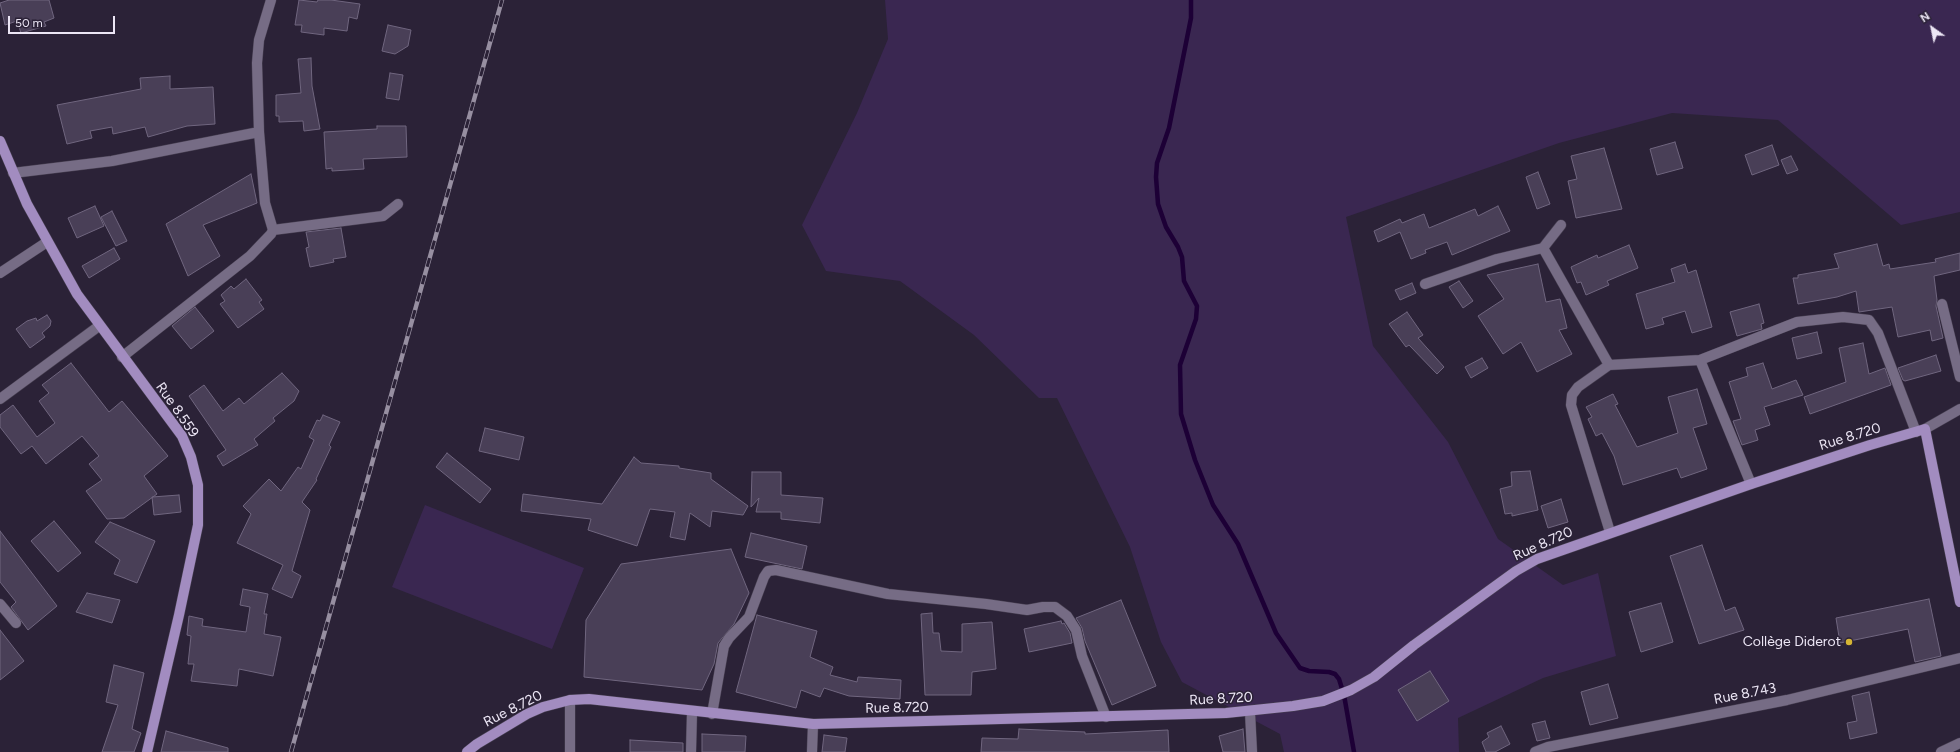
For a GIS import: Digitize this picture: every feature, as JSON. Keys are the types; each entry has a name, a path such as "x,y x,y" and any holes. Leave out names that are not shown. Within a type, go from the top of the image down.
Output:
{"main road":[{"name":"Rue 8.559","path":"0,141 13,173 48,242 77,294 98,326 182,436 192,457 198,485 198,525 147,752"},
{"name":"Rue 8.720","path":"467,752 478,748 527,714 543,707 570,700 589,699 692,712 813,724 1250,712 1293,706 1336,696 1351,690 1374,677 1414,645 1516,571 1537,559 1610,532 1751,484 1921,430"},
{"path":"1921,430 1960,602"}],"street":[{"path":"122,357 250,256 273,230 265,202 259,132 257,63 259,40 271,0"},
{"path":"13,173 112,161 185,148 259,132"},
{"path":"273,230 383,216 398,204"},
{"path":"1425,284 1497,259 1543,248 1561,225"},
{"path":"0,273 48,242"},
{"path":"1543,248 1609,365"},
{"path":"1942,304 1960,377"},
{"path":"1610,532 1571,406 1572,395 1578,387 1609,365 1700,360 1797,322 1844,317 1869,320 1878,333 1921,430 1960,409"},
{"path":"0,399 98,326"},
{"path":"1700,360 1751,484"},
{"path":"712,714 724,646 729,638 749,617 764,577 768,571 776,570 888,594 986,604 1027,610 1043,606 1055,607 1067,616 1076,630 1082,656 1106,717"},
{"path":"0,604 16,623"},
{"name":"Rue 8.743","path":"1535,752 1548,747 1787,700 1960,658"},
{"path":"570,700 570,752"},
{"path":"691,752 692,712"},
{"path":"1250,712 1252,752"},
{"path":"812,752 813,724"},
{"path":"1941,752 1960,743"}],"shaded area":[{"path":"885,0 1960,0 1960,212 1901,225 1778,120 1672,113 1559,143 1346,217 1373,346 1448,442 1498,539 1563,585 1598,573 1616,656 1543,678 1458,718 1459,752 1284,752 1280,734 1182,682 1161,642 1130,547 1057,398 1039,398 974,335 900,281 826,271 802,225 857,113 888,39"},
{"path":"425,505 584,568 552,649 392,587"}],"building":[{"path":"9,0 49,0 54,18 44,22 46,26 21,33 17,21 5,25 0,3"},
{"path":"299,0 317,2 318,0 331,0 360,4 357,19 349,17 347,31 324,28 324,35 301,32 302,25 295,25"},
{"path":"388,25 411,30 408,46 395,54 382,51"},
{"path":"311,58 312,86 320,129 304,131 303,121 279,122 279,116 276,116 276,95 301,93 298,59"},
{"path":"390,73 403,75 399,100 386,98"},
{"path":"170,76 170,89 213,87 215,124 187,126 148,137 145,127 113,134 112,127 90,131 92,138 67,144 57,105 141,89 140,78"},
{"path":"377,126 406,126 407,157 363,159 364,169 332,171 332,168 326,169 324,132 377,129"},
{"path":"1675,142 1683,168 1657,175 1650,149"},
{"path":"1772,145 1779,165 1752,175 1745,155"},
{"path":"1604,148 1622,209 1576,218 1568,181 1577,179 1571,156"},
{"path":"1791,156 1798,170 1787,174 1781,160"},
{"path":"1538,172 1550,204 1537,209 1526,177"},
{"path":"251,174 257,203 203,225 220,256 188,276 166,224"},
{"path":"95,206 104,226 77,238 68,218"},
{"path":"1498,206 1510,231 1452,255 1447,242 1425,250 1426,253 1411,259 1400,232 1378,242 1374,231 1400,219 1402,223 1424,214 1429,228 1475,209 1478,216"},
{"path":"112,211 127,241 116,246 101,217"},
{"path":"341,228 346,257 333,259 334,262 310,267 306,248 309,247 306,232"},
{"path":"1877,244 1883,266 1889,264 1890,269 1936,262 1935,259 1960,253 1960,270 1934,276 1937,300 1936,306 1943,338 1932,341 1930,330 1898,337 1892,307 1859,312 1856,291 1837,297 1798,304 1793,278 1798,278 1798,275 1839,268 1834,254"},
{"path":"1629,245 1638,268 1607,281 1609,285 1586,295 1581,282 1577,283 1571,267 1597,255 1598,258"},
{"path":"114,248 120,259 89,278 82,266"},
{"path":"1538,264 1546,302 1560,299 1567,328 1559,330 1572,354 1537,372 1521,342 1503,354 1478,316 1504,299 1487,275"},
{"path":"1685,264 1688,273 1696,270 1712,327 1692,333 1685,311 1662,318 1664,324 1646,329 1636,294 1675,282 1671,269"},
{"path":"246,279 262,300 259,302 264,309 238,328 220,304 225,301 221,295 231,286 234,289"},
{"path":"1459,281 1473,301 1463,308 1449,287"},
{"path":"1412,283 1416,293 1400,300 1395,290"},
{"path":"1759,304 1764,323 1761,324 1762,329 1737,336 1730,312"},
{"path":"195,307 214,331 191,349 172,326"},
{"path":"1407,312 1423,335 1418,338 1444,367 1437,374 1409,345 1406,347 1389,324"},
{"path":"47,315 51,321 50,326 42,333 45,337 30,348 16,329 27,321 36,318 37,321"},
{"path":"1817,332 1822,353 1797,359 1792,338"},
{"path":"1863,343 1869,374 1885,368 1891,385 1810,414 1804,397 1846,382 1839,348"},
{"path":"1936,355 1941,371 1905,381 1903,380 1898,368"},
{"path":"1482,358 1488,368 1471,378 1465,367"},
{"path":"71,363 109,412 122,401 168,456 144,476 157,494 124,518 107,519 86,491 102,480 89,464 99,456 82,436 46,464 32,446 21,454 0,427 0,415 13,405 37,437 55,423 39,401 49,393 42,385"},
{"path":"1763,363 1772,389 1796,380 1803,395 1764,407 1770,425 1755,430 1758,440 1742,445 1733,421 1741,419 1729,382 1748,376 1746,368"},
{"path":"282,373 299,391 294,401 273,418 275,421 254,439 258,445 223,466 217,456 226,450 189,396 204,385 223,411 239,398 244,404"},
{"path":"1697,389 1707,424 1693,428 1707,469 1681,478 1677,468 1623,485 1614,456 1602,433 1596,436 1588,419 1592,417 1586,407 1613,394 1618,404 1615,405 1637,447 1678,433 1668,397"},
{"path":"323,415 340,422 329,445 331,447 316,479 317,480 302,502 310,510 292,571 301,576 292,598 272,589 283,565 237,543 251,514 243,506 269,479 281,491 298,467 301,469 314,440 309,437 317,420 320,421"},
{"path":"485,428 524,437 519,460 479,451"},
{"path":"447,453 491,489 480,503 436,467"},
{"path":"634,457 641,463 679,466 679,468 711,473 711,479 748,506 743,515 712,511 710,527 690,513 685,540 670,537 675,512 650,509 637,546 588,530 591,519 521,511 523,494 602,504"},
{"path":"1530,471 1538,510 1512,516 1512,513 1505,514 1500,489 1512,486 1511,472"},
{"path":"752,472 781,472 781,495 823,498 820,523 781,519 781,512 756,512 759,498 751,507"},
{"path":"179,495 181,512 154,515 152,497"},
{"path":"1561,499 1568,522 1548,528 1541,506"},
{"path":"54,521 81,553 58,572 31,541"},
{"path":"110,522 155,541 137,583 114,574 120,560 95,542"},
{"path":"0,531 57,606 28,630 11,607 16,602 0,582"},
{"path":"751,533 807,546 802,569 745,557"},
{"path":"1702,545 1725,611 1735,607 1744,630 1699,644 1670,556"},
{"path":"731,549 749,593 734,624 718,643 714,664 702,690 584,677 586,620 621,564"},
{"path":"243,589 268,594 264,614 267,614 264,634 281,637 273,676 239,669 237,686 191,681 194,664 188,664 191,636 187,635 189,616 203,619 202,626 246,632 250,607 240,605"},
{"path":"87,593 120,600 112,623 76,612"},
{"path":"1929,599 1941,656 1915,662 1908,629 1840,643 1836,618"},
{"path":"1121,600 1156,686 1112,705 1085,641 1082,628 1076,618"},
{"path":"1661,603 1673,642 1641,652 1629,612"},
{"path":"932,613 933,633 939,633 941,651 962,652 962,624 992,622 996,669 972,672 971,695 925,695 921,614"},
{"path":"757,615 817,631 810,657 833,667 830,675 857,682 858,677 901,680 900,699 849,696 824,688 820,697 801,690 796,708 736,692"},
{"path":"1061,621 1070,633 1072,643 1029,652 1024,629"},
{"path":"0,630 24,661 0,680"},
{"path":"114,665 144,673 132,729 141,733 134,752 102,752 118,705 106,702"},
{"path":"1430,671 1449,701 1417,721 1398,690"},
{"path":"1608,684 1618,718 1590,725 1581,692"},
{"path":"1869,692 1877,733 1850,739 1847,723 1857,721 1852,696"},
{"path":"1545,721 1550,738 1537,741 1532,724"},
{"path":"1501,726 1510,744 1495,752 1486,752 1482,742 1489,737 1487,733"},
{"path":"1019,729 1085,732 1085,734 1168,730 1169,752 981,752 982,738 1018,739"},
{"path":"1243,729 1245,752 1223,752 1219,736"},
{"path":"166,731 228,748 228,752 161,752"},
{"path":"702,734 746,736 745,752 702,752"},
{"path":"824,735 847,738 845,752 822,752"},
{"path":"630,740 683,743 683,752 630,752"}],"waterway":[{"path":"1191,0 1191,18 1169,128 1157,163 1156,177 1158,204 1166,227 1182,257 1184,281 1197,306 1196,319 1180,365 1181,414 1195,460 1213,505 1238,544 1276,633 1300,668 1309,671 1329,672 1335,674 1339,679 1344,695 1354,752"}],"railway":[{"path":"291,752 502,0"}],"place":[{"name":"Collège Diderot","path":"1849,642"}]}
